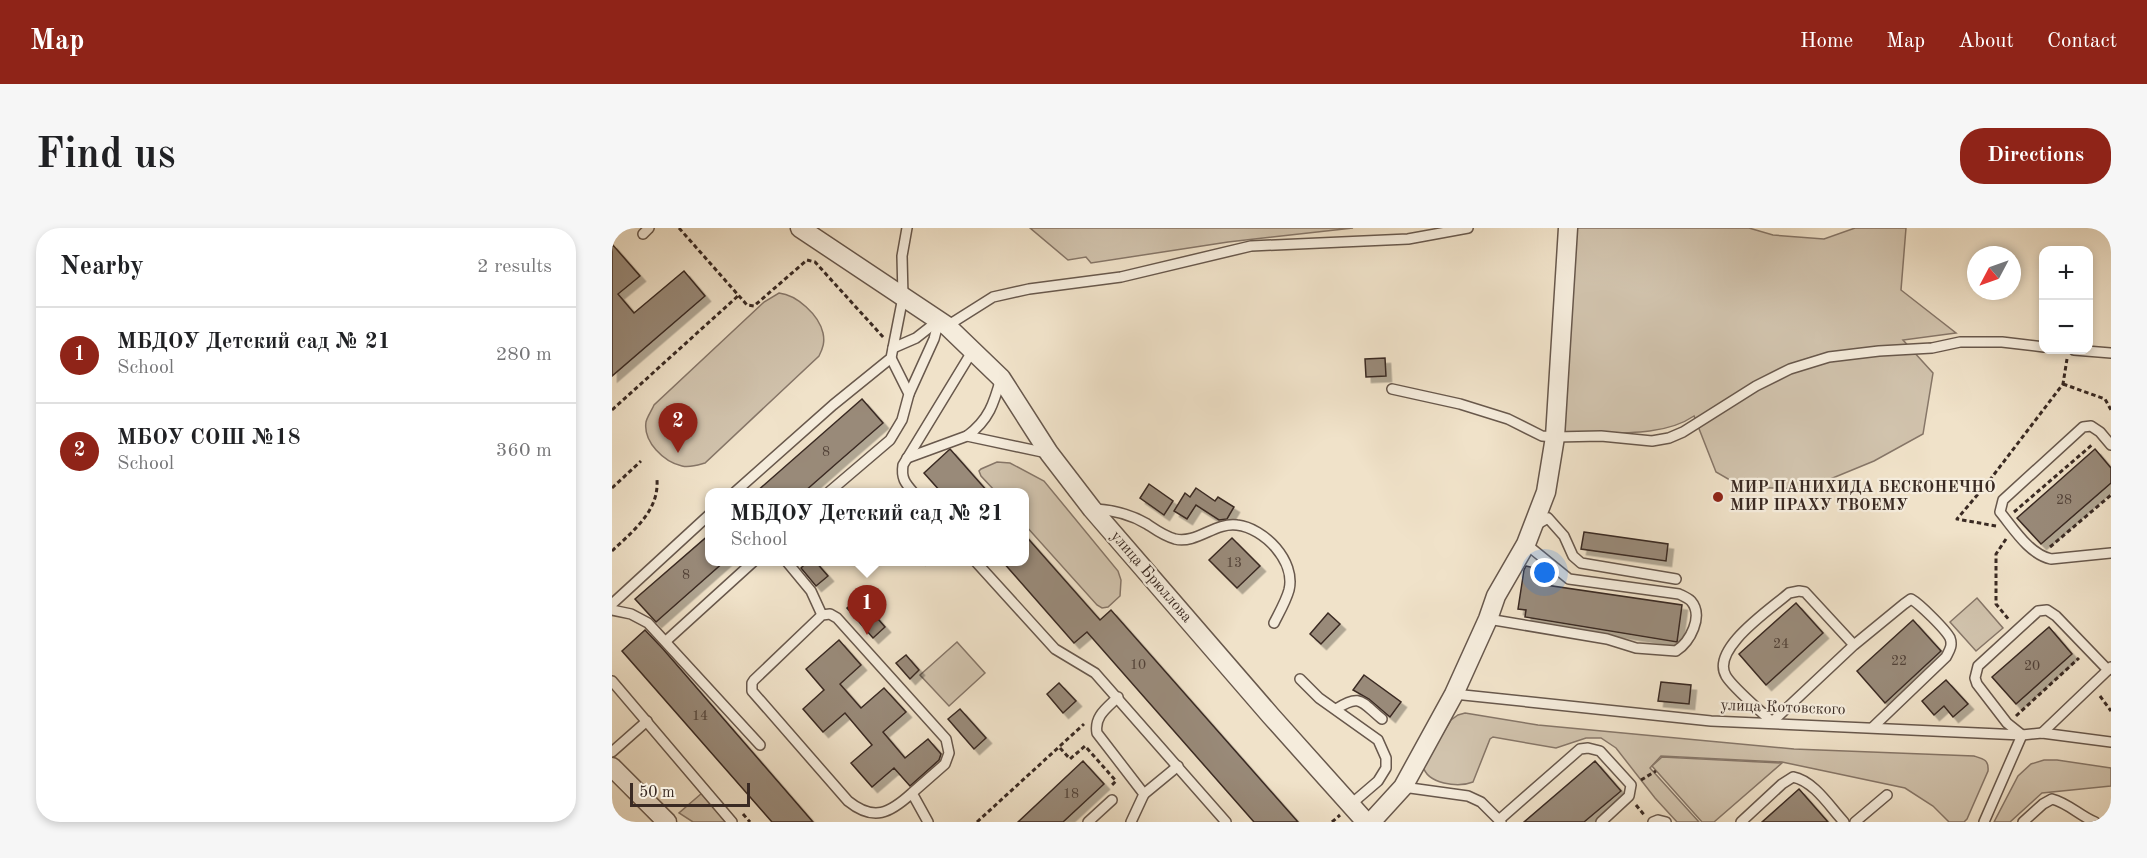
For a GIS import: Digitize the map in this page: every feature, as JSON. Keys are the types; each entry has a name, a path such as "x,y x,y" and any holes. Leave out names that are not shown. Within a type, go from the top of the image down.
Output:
{"street":[{"path":"1368,822 1403,787 1454,694 1496,596 1534,526 1545,492 1555,437 1568,228"},
{"name":"улица Брюллова","path":"808,231 943,323 1001,378 1049,453 1092,509 1350,805 1368,822"},
{"path":"612,767 667,822"}],"lane":[{"path":"907,228 902,256 903,297 892,353 909,394"},
{"path":"740,488 892,353 993,297 1029,289 1121,277 1251,246 1408,239 1468,228"},
{"path":"834,488 890,440 902,420 909,394 933,339 943,323"},
{"path":"1392,389 1460,404 1508,419 1542,436 1601,436 1652,441 1669,438 1683,432 1773,377 1790,369 1829,357 1932,348 1960,342 2002,342 2039,347"},
{"path":"910,488 902,475 903,465 973,350"},
{"path":"2093,352 2111,353"},
{"path":"907,458 968,436 980,427 987,417 1001,378"},
{"path":"2111,445 2100,432 2091,426 2083,427 2003,500 2000,512 2042,557 2051,559 2111,553"},
{"path":"968,436 1049,453"},
{"path":"1092,509 1116,510 1177,539 1201,535 1221,526 1237,525 1258,532 1281,555 1288,572 1290,589 1274,623"},
{"path":"1534,526 1548,518 1563,536 1573,556 1581,563 1676,579"},
{"path":"612,604 705,519"},
{"path":"1488,619 1607,639 1649,650 1676,651 1688,640 1696,618 1696,608 1690,600 1679,594 1569,579 1526,544"},
{"path":"666,641 748,566"},
{"path":"791,566 812,591 822,615"},
{"path":"980,566 1054,649 1088,667 1118,697 1226,822"},
{"path":"1854,645 1805,592 1799,591 1790,593 1731,643 1722,665 1726,676 1772,722 1854,645 1911,599 1919,603 1950,637 1951,648 1946,657 1874,727"},
{"path":"612,610 641,618 666,641 760,745"},
{"path":"1984,822 2022,735 2007,723 1977,684 1975,678 1978,666 2038,611 2047,610 2056,616 2109,669 2042,733"},
{"path":"830,614 837,618 946,739 950,753 945,764 912,793 889,814 877,816 860,812 752,691 754,680 822,615 830,614"},
{"path":"1300,679 1319,698 1378,740 1386,758 1386,768 1378,781 1350,805"},
{"path":"612,681 732,822"},
{"name":"улица Котовского","path":"1454,694 1678,718 2022,735 2042,733 2111,742"},
{"path":"1118,697 1098,717 1097,733 1144,794"},
{"path":"1336,709 1351,699 1359,700 1382,719"},
{"path":"612,752 647,721"},
{"path":"1403,787 1468,796 1481,802 1500,821 1580,749 1600,751 1631,785 1629,796 1601,822"},
{"path":"1131,822 1144,794 1178,766"},
{"path":"1741,822 1782,784 1793,777 1801,778 1810,785 1844,822"},
{"path":"912,793 928,822"},
{"path":"1855,822 1887,795"},
{"path":"2023,822 2052,799 2061,801 2084,818 2095,822"},
{"path":"1088,822 1112,800"},
{"path":"1652,822 1658,820 1666,822"}],"path":[{"path":"679,228 747,305 754,306 807,260 815,262 892,353"},
{"path":"612,410 739,295"},
{"path":"2068,354 2063,384 1957,519 2013,524 2014,512 2092,444 2099,444"},
{"path":"2063,384 2105,399 2111,410"},
{"path":"612,488 641,461"},
{"path":"612,550 636,528 650,510 658,493 657,480"},
{"path":"2042,553 2111,495"},
{"path":"1996,554 1996,604 2019,630"},
{"path":"2009,709 2016,716 2079,659 2079,652"},
{"path":"2102,691 2099,697 2111,711"},
{"path":"977,822 1089,720 1098,717"},
{"path":"1060,748 1070,759 1085,746 1116,781 1109,788"},
{"path":"1631,785 1656,771"},
{"path":"1629,796 1652,822"}],"shaded area":[{"path":"1030,228 1353,228 1228,242 1091,263 1086,257 1068,260"},
{"path":"1576,228 1749,228 1773,235 1824,239 1855,228 1906,228 1901,290 1956,333 1903,340 1933,373 1923,434 1874,461 1806,489 1742,487 1716,472 1694,416 1667,428 1651,431 1572,434 1564,431"},
{"path":"779,293 800,302 817,319 824,339 819,356 705,463 685,467 662,456 651,444 646,429 647,418 654,405 764,302"},
{"path":"997,462 1010,463 1044,481 1118,571 1121,580 1120,596 1108,607 1102,608 1097,605 1029,529 1029,488 992,488 981,476 979,471"},
{"path":"1977,598 2003,628 1976,651 1950,622"},
{"path":"957,642 985,673 949,706 920,675"},
{"path":"1465,713 1538,725 1794,749 1974,756 1985,760 1988,764 1988,771 1967,819 1964,822 1949,822 1933,806 1905,788 1782,762 1661,756 1650,768 1699,822 1677,822 1616,748 1601,738 1586,738 1556,748 1493,737 1490,739 1473,782 1459,785 1437,781 1430,777 1423,766 1451,720"},
{"path":"1662,757 1782,763 1714,822 1702,822 1652,766"},
{"path":"2044,760 2111,768 2111,786 2042,793 2010,822 1994,822 2018,776 2031,764"},
{"path":"702,793 726,822 693,822 679,813"}],"building":[{"path":"612,244 640,276 618,294 634,313 684,271 705,296 612,376"},
{"path":"1385,358 1386,376 1366,377 1365,359"},
{"path":"862,399 883,423 809,488 761,488"},
{"path":"950,449 984,488 937,488 924,473"},
{"path":"2095,449 2111,468 2111,483 2041,544 2017,518"},
{"path":"1149,484 1173,501 1164,515 1140,498"},
{"path":"1196,488 1215,501 1218,497 1234,507 1227,519 1219,520 1196,505 1187,519 1174,511 1185,493 1190,497"},
{"path":"1584,532 1668,544 1666,561 1581,549"},
{"path":"705,538 705,566 719,566 656,622 635,599"},
{"path":"1232,538 1260,566 1237,588 1209,560"},
{"path":"1029,540 1100,620 1111,610 1298,822 1254,822 1087,632 1074,643 1006,566 1029,566"},
{"path":"819,566 828,576 816,586 801,568"},
{"path":"1526,566 1548,571 1546,585 1682,605 1677,642 1525,617 1526,610 1518,609"},
{"path":"859,597 885,627 873,638 847,608"},
{"path":"1796,603 1823,633 1766,685 1739,654"},
{"path":"1328,613 1340,624 1321,644 1310,634"},
{"path":"1913,620 1941,651 1885,703 1857,671"},
{"path":"2049,627 2072,654 2016,704 1992,677"},
{"path":"645,630 813,822 772,822 622,651"},
{"path":"839,640 861,665 840,684 861,708 884,688 906,712 883,732 905,758 928,739 941,754 939,760 910,786 894,768 872,787 851,763 872,745 845,713 823,732 803,709 824,690 806,669"},
{"path":"906,655 919,670 910,679 896,663"},
{"path":"1364,675 1401,702 1390,717 1369,699 1353,690"},
{"path":"1946,680 1968,704 1953,717 1944,706 1934,715 1922,701"},
{"path":"1661,682 1691,685 1689,704 1658,701"},
{"path":"1059,683 1076,701 1063,713 1047,694"},
{"path":"960,709 986,738 974,749 948,719"},
{"path":"1083,761 1104,784 1063,822 1018,822"},
{"path":"1595,761 1621,791 1584,822 1524,822"},
{"path":"1799,789 1828,822 1762,822"}],"place":[{"name":"МБОУ СОШ №18","path":"678,453"},
{"name":"МИР ПАНИХИДА БЕСКОНЕЧНО МИР ПРАХУ ТВОЕМУ","path":"1718,497"},
{"name":"МБДОУ Детский сад № 21","path":"867,635"}]}
